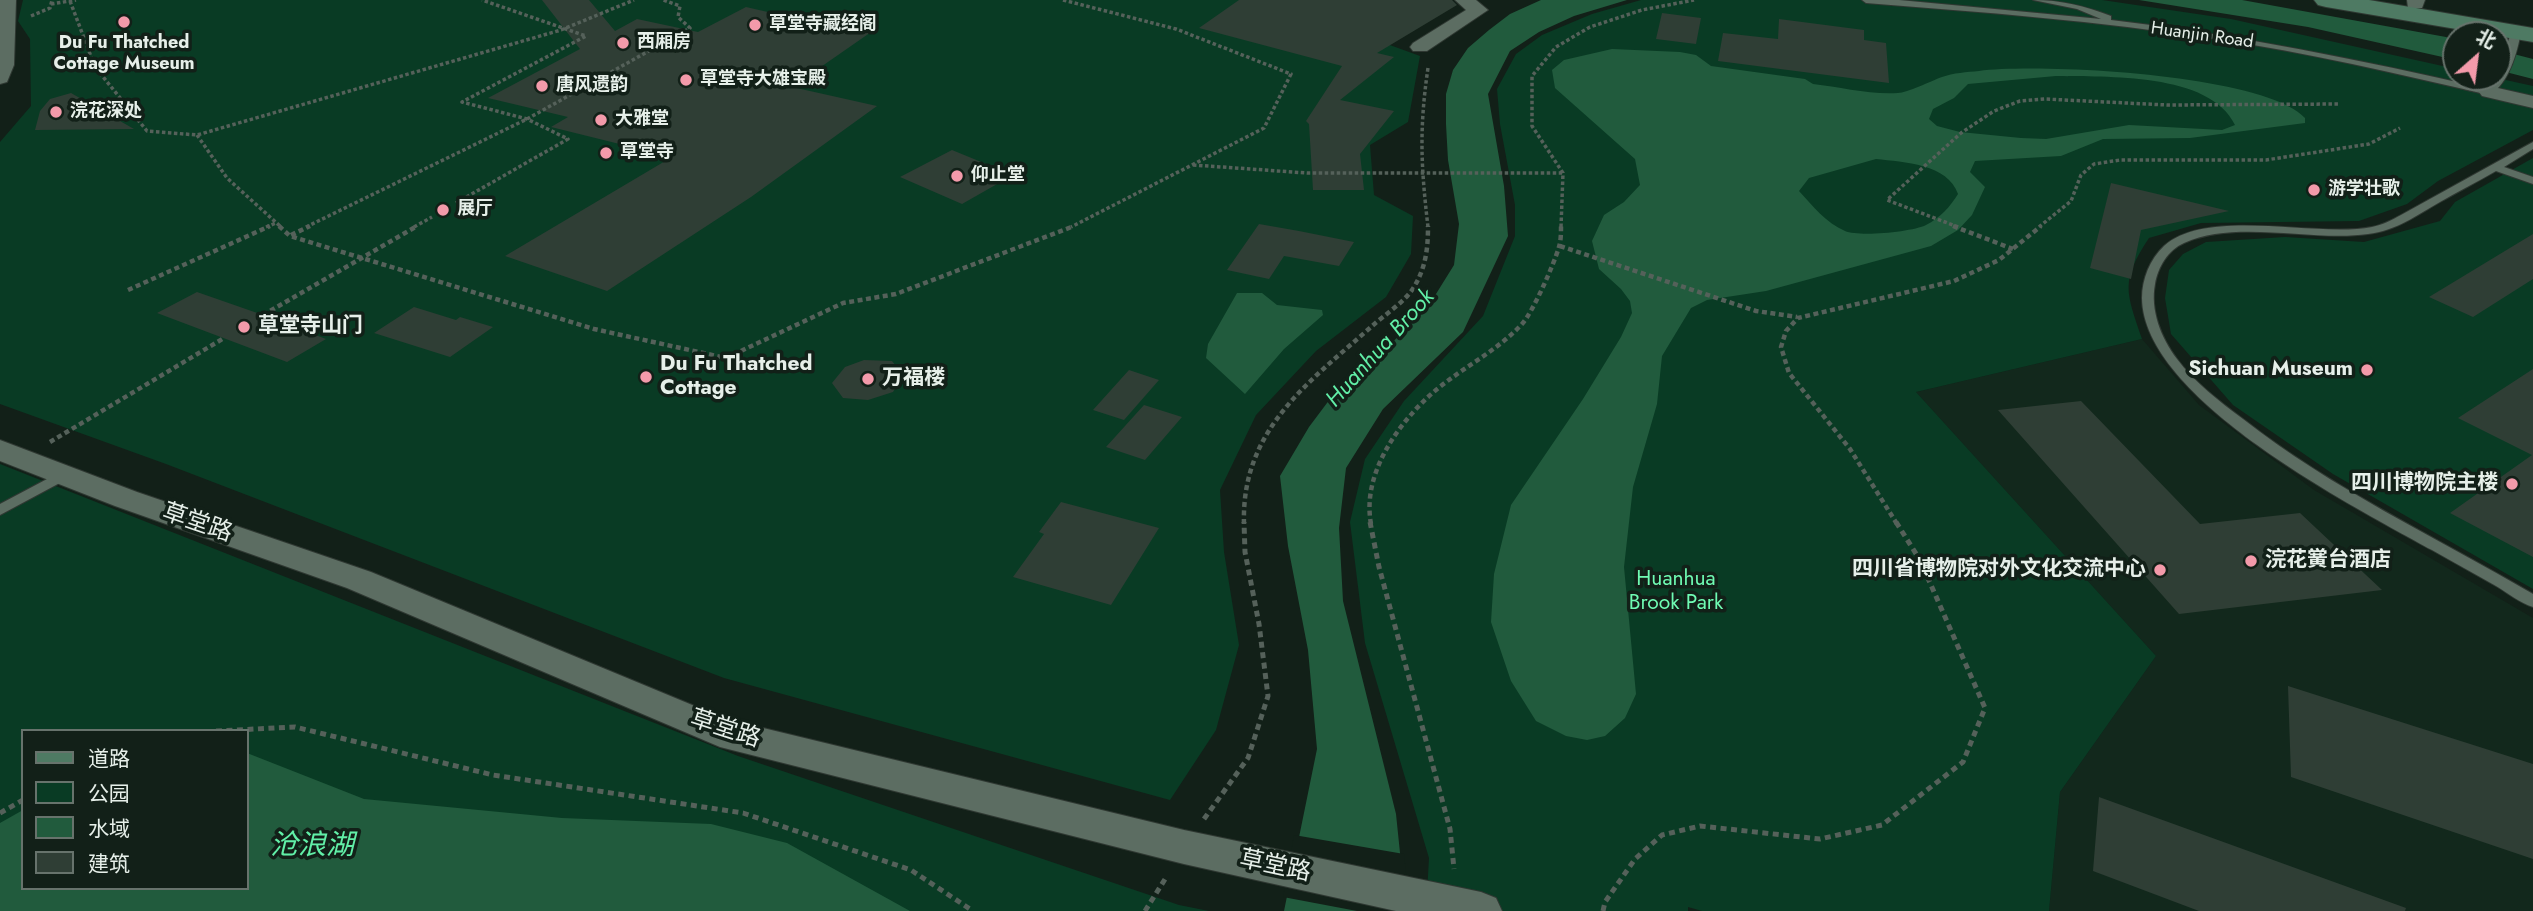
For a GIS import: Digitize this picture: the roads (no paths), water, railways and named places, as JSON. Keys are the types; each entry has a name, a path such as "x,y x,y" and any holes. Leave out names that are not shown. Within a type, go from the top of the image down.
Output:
{"main road":[{"path":"2326,0 2524,34"},
{"path":"2391,0 2416,2 2524,34"}],"street":[{"path":"0,78 4,65 7,0"},
{"path":"1420,47 1479,10 1464,0"},
{"name":"Huanjin Road","path":"2502,91 2533,102"},
{"name":"草堂路","path":"11,454 359,580 720,732 1184,847 1461,907"}],"lane":[{"name":"Huanjin Road","path":"1866,0 2118,24 2328,55 2442,78"},
{"path":"2037,0 2079,7 2118,24"},
{"path":"2512,55 2524,34"},
{"path":"2533,145 2497,168 2385,228 2361,232 2202,233 2180,240 2156,260 2147,291 2152,326 2178,369 2227,415 2312,474 2533,601"},
{"path":"2497,168 2533,181"},
{"path":"0,510 64,475"}],"water":[{"path":"1541,0 1627,0 1574,16 1539,32 1510,51 1488,94 1504,186 1508,236 1463,332 1383,409 1346,468 1339,528 1343,601 1396,814 1406,911 1284,911 1317,749 1308,650 1288,546 1280,476 1309,427 1342,383 1388,347 1431,302 1454,265 1459,224 1448,160 1446,124 1446,94 1453,70 1468,48 1489,30 1510,14"},
{"path":"2139,0 2242,0 2442,36 2442,57 2308,27"},
{"path":"1612,49 1680,52 1696,55 1711,66 1805,79 1813,84 1888,93 1907,91 1942,77 1979,71 2050,69 2150,75 2245,91 2282,103 2305,118 2305,123 2190,138 2103,139 2061,156 1975,161 1970,172 1985,187 1972,215 1958,230 1931,246 1766,291 1707,300 1691,308 1662,356 1657,404 1633,487 1624,567 1636,694 1625,718 1605,736 1587,740 1566,736 1536,721 1511,681 1491,622 1494,574 1511,505 1583,399 1621,337 1632,313 1630,301 1621,289 1599,269 1592,241 1604,215 1624,202 1640,185 1635,159 1555,88 1552,70 1564,60","holes":["2056,76 2128,78 2180,86 2203,95 2222,108 2235,125 2222,130 2129,125 2046,139 1960,132 1937,126 1929,119 1933,109 1954,98 1968,84","1876,159 1924,166 1945,176 1958,194 1936,219 1919,228 1862,234 1845,231 1832,223 1799,191 1809,178"]},
{"path":"2512,54 2533,59 2533,79 2512,74"},
{"path":"1237,293 1262,293 1277,305 1322,310 1323,315 1284,349 1245,394 1206,358 1208,344"},
{"name":"沧浪湖","path":"248,753 364,799 562,818 711,824 787,843 910,911 0,911 0,823 21,811 21,890 248,890"}],"place":[{"name":"Du Fu Thatched Cottage Museum","path":"124,22"},
{"name":"草堂寺藏经阁","path":"755,25"},
{"name":"西厢房","path":"623,43"},
{"name":"草堂寺大雄宝殿","path":"686,80"},
{"name":"唐风遗韵","path":"542,86"},
{"name":"浣花深处","path":"56,112"},
{"name":"大雅堂","path":"601,120"},
{"name":"草堂寺","path":"606,153"},
{"name":"仰止堂","path":"957,176"},
{"name":"游学壮歌","path":"2314,190"},
{"name":"展厅","path":"443,210"},
{"name":"草堂寺山门","path":"244,327"},
{"name":"Sichuan Museum","path":"2367,370"},
{"name":"Du Fu Thatched Cottage","path":"646,377"},
{"name":"万福楼","path":"868,379"},
{"name":"四川博物院主楼","path":"2512,484"},
{"name":"浣花黉台酒店","path":"2251,561"},
{"name":"四川省博物院对外文化交流中心","path":"2160,570"}],"water label":[{"name":"Huanhua Brook","path":"1381,349"}],"park label":[{"name":"Huanhua Brook Park","path":"1676,592"}]}
